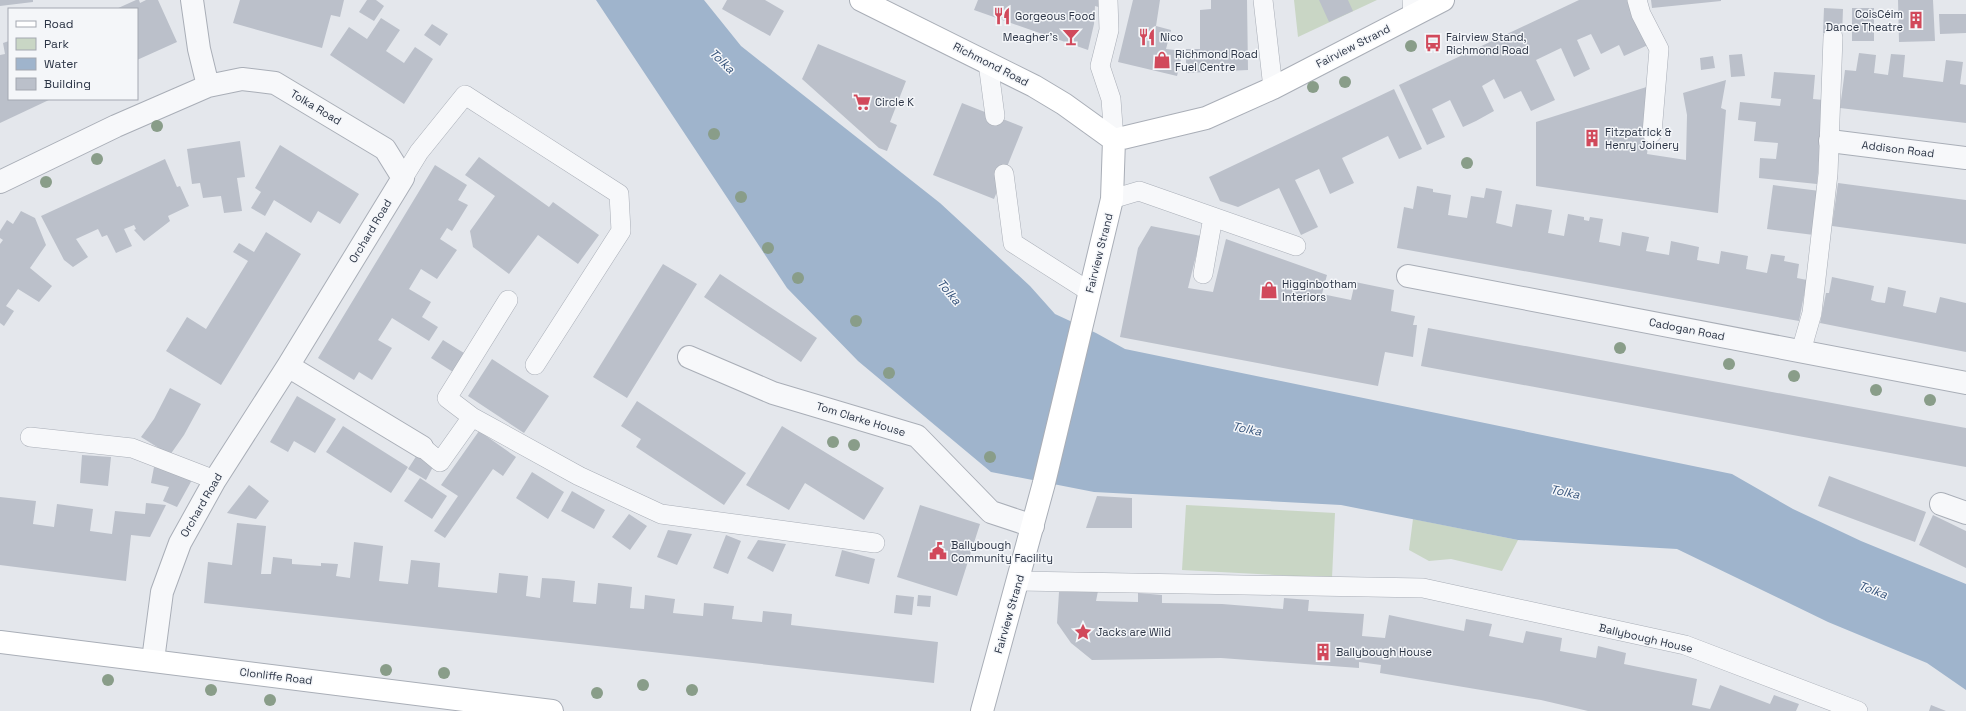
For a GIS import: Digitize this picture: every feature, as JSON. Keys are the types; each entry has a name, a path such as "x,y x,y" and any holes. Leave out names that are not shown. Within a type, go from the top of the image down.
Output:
{"main road":[{"name":"Richmond Road","path":"861,0 1034,86 1064,104 1114,140"},
{"name":"Fairview Strand","path":"982,711 1019,581 1044,483 1112,199 1114,140 1206,118 1273,88 1413,7 1443,0"},
{"name":"Clonliffe Road","path":"0,642 552,711"}],"street":[{"path":"192,0 198,49 208,86"},
{"name":"Tolka Road","path":"0,182 116,126 208,86 242,79 275,83 385,149 403,178"},
{"name":"Addison Road","path":"1830,140 1966,158"},
{"name":"Orchard Road","path":"153,660 162,592 180,542 215,480 288,366 403,178"},
{"name":"Cadogan Road","path":"1408,276 1966,383"},
{"name":"Tom Clarke House","path":"688,357 773,393 917,436 991,512 1033,526"},
{"path":"288,366 422,447"},
{"path":"1940,504 1966,512"}],"lane":[{"path":"1108,0 1109,30 1100,66 1111,99 1114,140"},
{"path":"1263,0 1273,88"},
{"path":"1637,0 1641,14 1659,49 1652,133"},
{"path":"1801,351 1812,313 1828,174 1833,37"},
{"path":"988,63 995,116"},
{"path":"403,178 419,152 465,95 619,194 621,231 536,365"},
{"path":"1004,174 1013,244 1090,292"},
{"path":"1112,199 1139,191 1296,246"},
{"path":"1203,274 1213,217"},
{"path":"508,300 447,398 472,416 579,476 661,514 875,543"},
{"path":"422,447 440,462 472,416"},
{"path":"30,437 132,448 215,480"},
{"name":"Ballybough House","path":"1019,581 1423,588 1685,645 1858,711"}],"green space":[{"path":"1294,0 1377,0 1298,37"},
{"path":"1186,505 1335,513 1332,578 1182,570"},
{"path":"1413,519 1518,540 1502,571 1451,559 1429,561 1409,550"}],"water":[{"name":"Tolka","path":"596,0 704,0 741,46 940,203 1030,286 1055,314 1096,333 1125,349 1732,474 1793,509 1861,541 1966,584 1966,690 1927,663 1828,622 1677,549 1518,540 1341,505 1094,492 991,472 858,361 787,288"}],"building":[{"path":"0,0 33,0 33,2 0,6"},
{"path":"136,0 139,0 140,3 146,0 158,0 177,42 138,60 138,8 118,8"},
{"path":"240,0 344,0 340,17 331,15 322,48 233,23"},
{"path":"367,0 376,0 384,6 374,21 359,12"},
{"path":"727,0 765,0 784,11 770,36 722,9"},
{"name":"Meagher's","path":"978,0 1101,0 1102,8 1095,6 1094,24 1088,50 974,10"},
{"name":"Nico","path":"1133,0 1160,0 1156,26 1171,30 1166,49 1183,51 1177,76 1118,62"},
{"path":"1211,0 1247,0 1248,70 1186,73 1186,49 1200,49 1200,10 1211,9"},
{"path":"1319,0 1348,0 1353,11 1329,22"},
{"path":"1579,0 1627,0 1648,45 1624,56 1619,45 1601,54 1591,34 1577,40 1590,69 1574,77 1561,48 1536,60 1555,100 1531,111 1521,91 1504,99 1494,79 1482,86 1494,111 1463,127 1450,100 1432,109 1445,137 1427,145 1399,85"},
{"path":"1651,0 1721,0 1721,1 1652,8"},
{"name":"CoisCéim Dance Theatre","path":"1898,0 1933,0 1935,41 1899,42"},
{"path":"1824,8 1843,9 1842,35 1823,33"},
{"path":"1852,8 1874,8 1874,41 1852,41"},
{"path":"1939,14 1966,14 1966,33 1940,34"},
{"path":"381,18 400,30 386,51 404,63 415,47 433,59 404,104 330,55 349,27 367,39"},
{"path":"432,24 448,34 440,46 424,35"},
{"path":"8,41 8,100 49,100 0,123 0,55 5,54 3,43"},
{"name":"Circle K","path":"818,44 906,81 890,122 897,125 887,151 879,148 802,79"},
{"path":"1859,53 1876,55 1874,73 1888,75 1891,54 1905,55 1903,77 1943,82 1946,60 1963,62 1960,84 1966,85 1966,123 1840,108 1845,70 1856,71"},
{"path":"1742,54 1745,76 1731,77 1729,55"},
{"path":"1713,56 1715,68 1701,70 1700,58"},
{"path":"1774,72 1815,75 1813,99 1824,100 1817,184 1759,178 1760,158 1776,159 1778,143 1754,141 1756,122 1738,120 1740,102 1780,106 1781,99 1771,98"},
{"name":"Fitzpatrick & Henry Joinery","path":"1726,80 1721,108 1726,110 1718,213 1536,186 1536,122 1656,84 1647,154 1686,160 1687,115 1683,93"},
{"path":"1394,89 1422,149 1399,159 1388,136 1342,158 1354,183 1330,194 1319,169 1295,180 1318,227 1301,235 1279,188 1238,207 1220,201 1209,177"},
{"path":"962,103 1023,127 994,199 933,175"},
{"path":"240,141 245,177 237,178 242,211 224,213 221,196 203,198 200,183 192,184 187,149"},
{"path":"280,145 359,194 340,224 318,211 311,223 274,200 265,216 251,208 261,192 255,188"},
{"path":"479,157 549,207 553,202 599,235 578,264 538,235 509,274 473,247 470,231 495,196 465,175"},
{"path":"165,159 177,187 180,186 189,206 168,216 170,221 144,241 134,230 136,229 134,225 124,229 132,246 116,253 107,235 102,237 98,229 76,239 88,257 73,267 64,260 41,216"},
{"path":"435,165 467,185 458,200 468,205 452,231 447,228 440,239 457,250 437,279 421,269 409,289 431,302 422,317 438,327 429,341 392,318 378,340 392,348 372,380 359,372 354,380 318,358"},
{"path":"1838,183 1966,200 1966,244 1832,226"},
{"path":"1773,185 1820,191 1814,235 1767,229"},
{"path":"1417,186 1433,189 1433,192 1451,195 1448,215 1467,218 1471,196 1484,198 1486,188 1502,191 1496,223 1512,227 1516,204 1552,210 1548,233 1564,236 1568,214 1584,217 1584,220 1589,221 1590,217 1603,219 1599,242 1620,246 1622,232 1649,237 1646,251 1669,255 1671,241 1699,247 1697,260 1719,264 1721,251 1748,256 1746,269 1767,273 1771,254 1785,256 1784,261 1799,264 1797,278 1807,280 1799,321 1397,248 1404,207 1413,209"},
{"path":"21,211 35,218 46,245 30,268 52,286 39,302 18,289 6,306 14,311 4,326 0,323 0,244 3,240 0,238 0,231 7,220 13,224"},
{"name":"Higginbotham Interiors","path":"1151,226 1201,236 1188,288 1213,292 1226,239 1327,275 1322,294 1351,300 1355,282 1394,290 1391,311 1415,316 1413,325 1417,325 1413,357 1385,352 1378,386 1120,337 1138,248"},
{"path":"266,232 301,254 221,385 166,351 187,317 206,329 248,261 233,252 239,243 254,252"},
{"path":"663,264 697,284 627,398 593,377"},
{"path":"720,274 817,338 801,362 704,297"},
{"path":"1832,277 1874,286 1871,300 1877,302 1885,303 1888,287 1906,291 1903,306 1936,313 1940,297 1966,303 1966,352 1820,323 1826,293 1829,293"},
{"path":"1428,328 1966,428 1966,467 1421,366"},
{"path":"443,340 464,353 453,372 431,358"},
{"path":"492,359 549,396 524,433 468,396"},
{"path":"170,388 201,404 184,435 170,455 141,437 154,419"},
{"path":"297,396 336,419 315,453 294,441 288,452 270,442"},
{"path":"637,401 746,473 724,505 636,447 641,439 621,426"},
{"path":"343,426 408,467 391,493 326,452"},
{"path":"782,426 884,488 864,520 805,483 789,510 746,485"},
{"path":"479,431 516,457 503,476 493,469 445,538 434,531 458,496 441,485"},
{"path":"82,455 111,457 108,486 80,483"},
{"path":"417,455 434,465 426,480 408,469"},
{"path":"154,467 192,476 192,480 177,507 163,501 169,487 151,483"},
{"path":"532,472 564,492 548,519 516,498"},
{"path":"1829,476 1926,512 1915,542 1818,506"},
{"path":"420,478 447,496 432,519 404,501"},
{"path":"249,485 269,501 256,519 227,513"},
{"path":"572,491 605,510 594,529 561,511"},
{"path":"1097,496 1132,498 1132,528 1086,528"},
{"path":"0,497 36,501 33,524 54,527 57,504 93,509 90,531 112,534 115,511 145,514 146,503 166,505 150,537 131,535 126,581 0,565"},
{"name":"Ballybough Community Facility","path":"920,505 980,524 957,596 897,577"},
{"path":"629,514 647,526 630,550 612,537"},
{"path":"1933,515 1966,531 1966,568 1919,545"},
{"path":"237,523 266,526 261,574 271,574 273,557 292,559 292,564 321,566 321,563 338,564 336,576 350,578 354,542 383,546 379,581 408,584 411,560 440,563 438,587 497,593 499,573 528,576 526,596 540,598 542,578 558,579 575,581 573,602 596,604 598,583 617,585 632,587 630,608 644,609 645,595 675,599 673,613 703,616 704,603 734,606 732,619 762,622 763,611 792,614 791,625 938,642 934,683 204,603 208,562 232,565"},
{"path":"668,530 692,534 677,565 657,557"},
{"path":"726,535 741,541 728,574 713,568"},
{"path":"758,540 786,544 773,572 747,558"},
{"path":"842,550 875,559 869,584 835,576"},
{"name":"Ballybough House","path":"1098,591 1096,601 1138,602 1138,593 1162,595 1162,603 1222,604 1283,609 1284,598 1309,600 1308,611 1364,614 1362,636 1385,638 1389,615 1464,631 1466,619 1492,624 1489,636 1523,643 1526,631 1562,638 1560,651 1596,658 1598,646 1626,653 1624,664 1697,679 1692,705 1710,709 1720,685 1770,704 1774,695 1799,704 1796,711 1588,711 1541,700 1380,673 1381,665 1359,662 1359,668 1221,658 1092,660 1071,643 1057,623 1059,592"},
{"path":"896,595 914,597 912,615 894,613"},
{"path":"918,595 931,596 930,607 917,606"},
{"path":"1931,705 1946,711 1929,711"}],"place":[{"name":"Gorgeous Food","path":"1002,16"},
{"name":"CoisCéim Dance Theatre","path":"1916,20"},
{"name":"Meagher's","path":"1071,37"},
{"name":"Nico","path":"1147,37"},
{"name":"Fairview Stand, Richmond Road","path":"1433,43"},
{"name":"Richmond Road Fuel Centre","path":"1162,60"},
{"name":"Circle K","path":"862,102"},
{"name":"Fitzpatrick & Henry Joinery","path":"1592,138"},
{"name":"Higginbotham Interiors","path":"1269,290"},
{"name":"Ballybough Community Facility","path":"938,551"},
{"name":"Jacks are Wild","path":"1083,632"},
{"name":"Ballybough House","path":"1323,652"}]}
